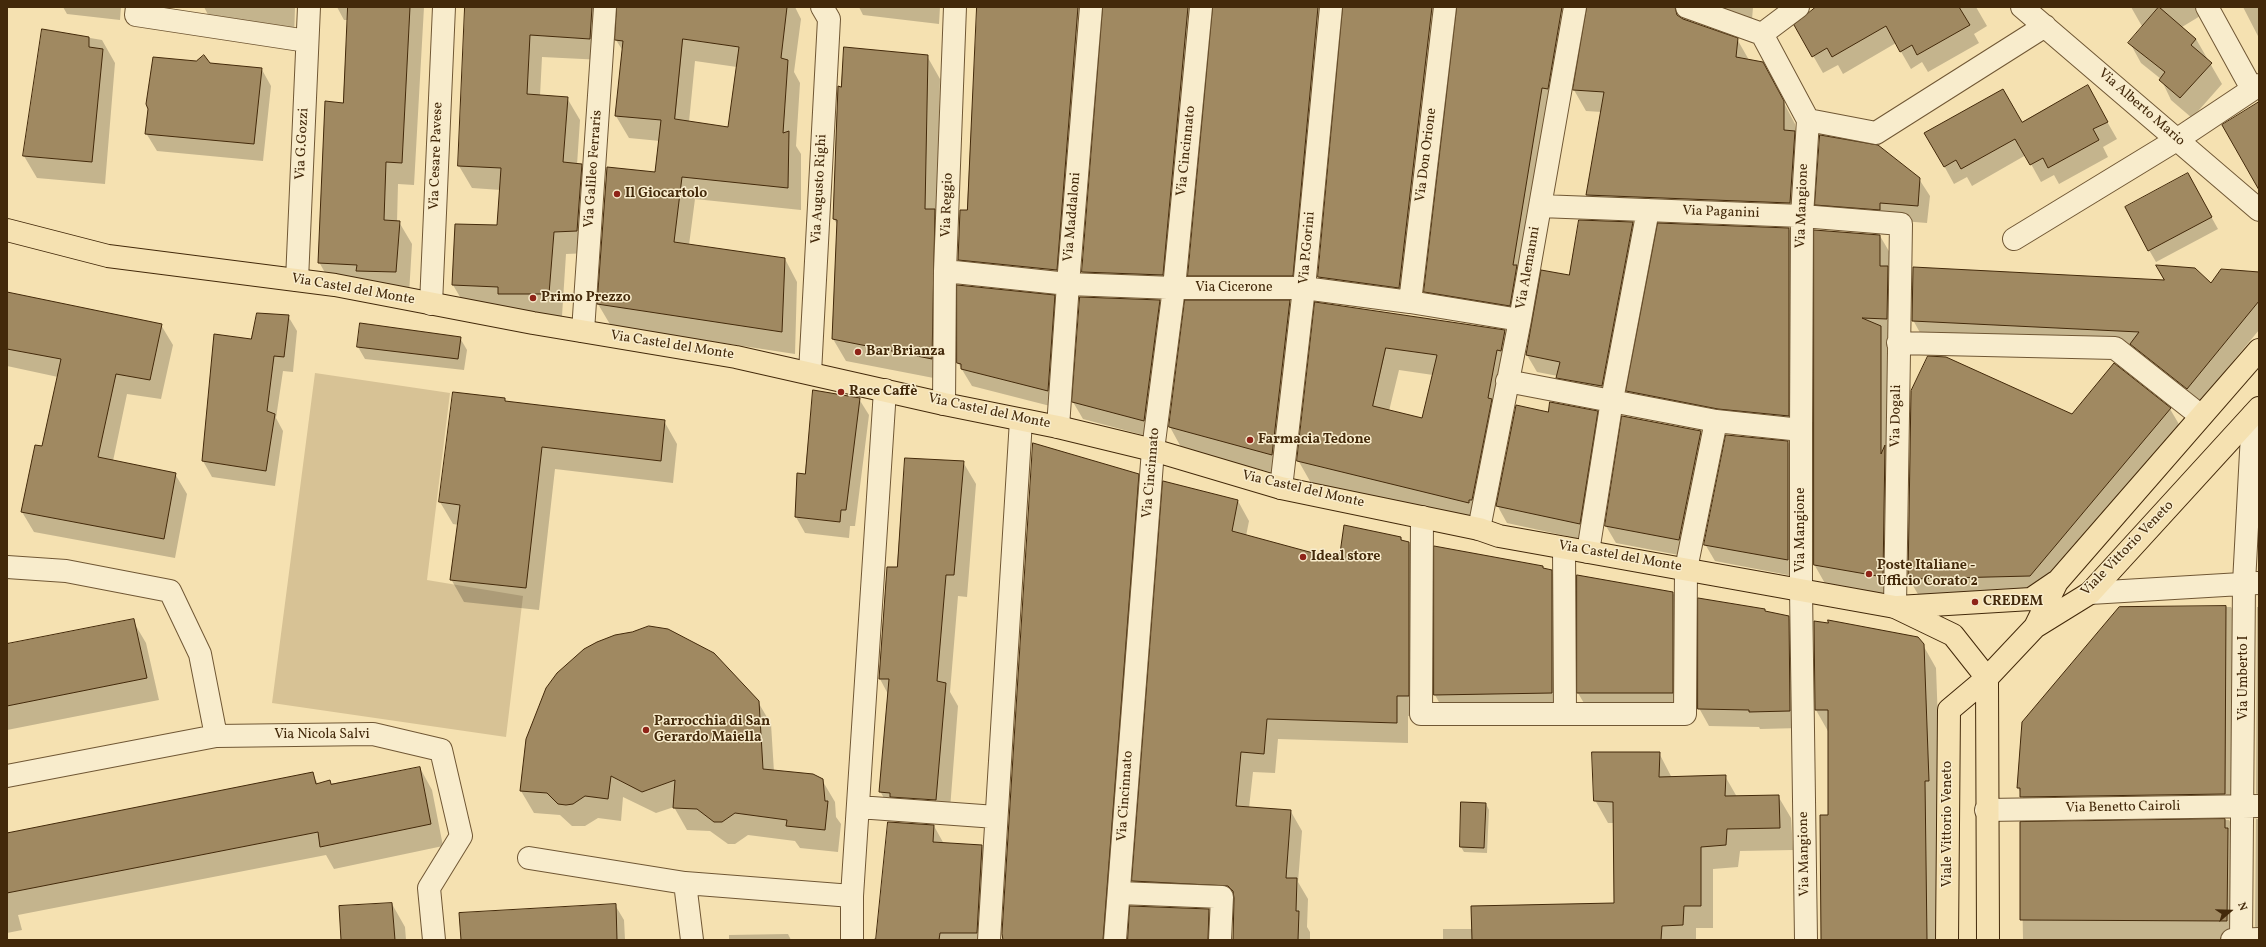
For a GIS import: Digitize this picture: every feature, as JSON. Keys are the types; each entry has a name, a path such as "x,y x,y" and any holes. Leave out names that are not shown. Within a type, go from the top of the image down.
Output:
{"main road":[{"name":"Via Castel del Monte","path":"7,230 108,256 335,285 583,332 736,356 944,404 1058,427 1153,450 1281,488 1479,529 1499,536 1895,607 2031,599 2057,582"},
{"name":"Viale Vittorio Veneto","path":"2057,582 2259,350"},
{"name":"Viale Vittorio Veneto","path":"1947,940 1949,710 1986,678 2035,628 2090,593 2256,412"},
{"path":"2035,628 2057,582"},
{"name":"Via Castel del Monte","path":"1895,607 1953,635 1986,678"},
{"path":"1986,678 1988,940"}],"street":[{"path":"137,7 136,15 307,41"},
{"name":"Via G.Gozzi","path":"297,280 309,7"},
{"name":"Via Cesare Pavese","path":"431,304 444,7"},
{"name":"Via Galileo Ferraris","path":"583,332 605,7"},
{"name":"Via Augusto Righi","path":"810,373 829,19 822,7"},
{"name":"Via Reggio","path":"944,404 945,271 955,7"},
{"name":"Via Maddaloni","path":"1058,427 1068,284 1091,7"},
{"name":"Via Cincinnato","path":"1115,940 1153,450 1174,288 1201,7"},
{"name":"Via P.Gorini","path":"1281,488 1304,288 1331,7"},
{"name":"Via Don Orione","path":"1410,302 1445,7"},
{"name":"Via Alemanni","path":"1479,529 1520,320 1575,7"},
{"path":"1687,7 1762,34 1808,120 1876,133 2045,26"},
{"path":"1762,34 1798,7"},
{"name":"Via Alberto Mario","path":"2022,7 2178,139 2259,210"},
{"path":"2014,239 2178,139 2255,87 2207,7"},
{"name":"Via Mangione","path":"1806,940 1801,590 1801,430 1802,216 1808,120"},
{"name":"Via Paganini","path":"1540,206 1802,216 1901,224"},
{"path":"1588,552 1612,400 1648,210"},
{"name":"Via Dogali","path":"1895,607 1901,224"},
{"name":"Via Cicerone","path":"945,271 1068,284 1174,288 1304,288 1410,302 1520,320"},
{"path":"1898,343 2115,348 2200,416"},
{"path":"1507,381 1716,421 1801,430"},
{"path":"852,940 852,896 885,390"},
{"name":"Via Umberto I","path":"2241,940 2251,806 2252,583 2256,412"},
{"path":"989,940 1022,420"},
{"path":"1422,517 1421,714 1685,714 1686,569 1716,421"},
{"path":"1564,548 1565,714"},
{"path":"7,567 66,571 170,591 200,654 216,736"},
{"path":"2090,593 2252,583"},
{"name":"Via Nicola Salvi","path":"7,776 216,736 373,734 441,750 461,836 429,888 434,940"},
{"name":"Via Benetto Cairoli","path":"1986,810 2251,806"},
{"path":"858,807 996,817"},
{"path":"529,858 685,883 852,896"},
{"path":"685,883 692,940"},
{"path":"1119,892 1222,897 1220,940"},
{"path":"2232,940 2259,939"}],"shaded area":[{"path":"315,373 450,393 427,580 523,596 506,737 272,703"}],"building":[{"path":"348,7 410,7 402,163 386,162 384,220 400,221 396,272 356,271 357,265 318,263 325,101 343,103"},
{"path":"465,7 592,7 590,39 530,35 527,94 568,97 563,162 582,164 577,231 554,232 549,294 498,294 498,287 452,285 455,224 497,225 501,168 458,166"},
{"path":"617,7 787,7 781,58 788,60 783,133 789,131 788,188 682,177 674,242 785,258 782,332 597,304 607,167 655,172 661,120 615,116 623,41 615,40","holes":["683,39 739,47 728,127 675,119"]},
{"path":"977,7 1078,7 1057,270 958,260 960,210 967,210"},
{"path":"1103,7 1188,7 1163,275 1082,272"},
{"path":"1213,7 1318,7 1293,276 1188,276"},
{"path":"1343,7 1432,7 1399,288 1318,277"},
{"path":"1457,7 1562,7 1548,89 1542,88 1513,265 1517,265 1510,306 1424,292"},
{"path":"1587,7 1675,7 1677,15 1683,19 1738,38 1736,57 1763,62 1784,101 1784,130 1795,131 1790,203 1586,195 1604,92 1573,90"},
{"path":"1816,7 1959,7 1970,25 1917,55 1912,45 1900,52 1886,26 1832,57 1827,48 1812,57 1794,25"},
{"path":"2159,7 2196,39 2191,45 2212,63 2180,98 2159,80 2165,72 2128,43"},
{"path":"42,29 89,37 89,47 103,49 92,162 23,156"},
{"path":"844,47 928,55 925,209 935,209 932,359 832,339 837,220 833,219 838,86 841,87"},
{"path":"204,55 210,63 262,68 254,144 145,134 148,109 146,104 153,57 196,61"},
{"path":"2088,85 2108,122 2093,129 2099,140 2048,168 2043,158 2030,165 2015,139 1961,169 1956,160 1944,167 1924,133 2003,89 2022,122"},
{"path":"2259,102 2259,190 2222,125"},
{"path":"1820,135 1878,145 1920,178 1918,206 1880,203 1880,210 1815,205"},
{"path":"2188,173 2212,217 2148,251 2125,207"},
{"path":"1579,220 1633,222 1602,386 1556,378 1560,362 1526,355 1541,270 1569,275"},
{"path":"1658,223 1789,228 1789,416 1718,409 1626,391"},
{"path":"1814,230 1880,235 1880,266 1888,266 1887,319 1862,318 1881,326 1881,454 1885,445 1883,577 1814,565"},
{"path":"2156,265 2195,268 2211,283 2221,269 2259,272 2259,301 2187,389 2130,344 2139,332 1912,321 1913,267 2164,280"},
{"path":"957,285 1055,295 1048,391 961,369 961,364 957,363"},
{"path":"7,292 162,324 150,380 116,374 98,457 176,473 164,539 21,512 35,445 42,446 61,359 7,349"},
{"path":"1080,297 1160,300 1144,421 1072,402"},
{"path":"1185,300 1290,300 1272,455 1169,427"},
{"path":"1315,302 1505,330 1501,351 1497,350 1488,398 1492,399 1472,500 1469,500 1469,503 1297,461","holes":["1386,348 1437,355 1422,418 1373,406"]},
{"path":"257,313 289,315 284,357 274,356 267,411 275,414 266,471 202,461 214,334 251,339"},
{"path":"360,323 461,337 458,359 357,347"},
{"path":"1928,356 1946,357 2072,414 2114,363 2171,408 2030,576 1908,579 1911,391"},
{"path":"813,390 860,398 846,510 841,510 840,522 795,517 797,473 805,474"},
{"path":"453,392 505,398 505,401 665,420 661,461 542,447 526,588 450,580 460,505 439,502"},
{"path":"1550,402 1598,411 1580,524 1496,506 1516,405 1548,412"},
{"path":"1622,416 1701,431 1679,540 1605,526"},
{"path":"1726,435 1788,441 1788,560 1704,545"},
{"path":"1033,443 1139,474 1103,940 1003,940 1002,934"},
{"path":"905,458 964,461 954,575 946,575 937,681 946,683 936,800 890,797 890,793 879,792 889,679 879,679 887,567 897,567"},
{"path":"1163,481 1238,500 1232,531 1339,560 1344,525 1401,537 1401,540 1409,542 1409,696 1397,696 1397,723 1267,719 1264,754 1241,752 1236,806 1291,810 1286,878 1297,878 1296,911 1299,911 1298,940 1233,940 1234,898 1233,891 1228,886 1132,881"},
{"path":"1434,546 1543,566 1543,568 1552,570 1552,693 1434,695"},
{"path":"1577,575 1673,592 1673,693 1577,693"},
{"path":"1698,598 1765,609 1765,611 1789,616 1790,711 1749,712 1749,710 1698,709"},
{"path":"2226,606 2225,794 2020,797 2020,788 2017,788 2022,722 2119,607"},
{"path":"134,619 147,678 7,706 7,644"},
{"path":"1828,620 1918,637 1924,644 1929,781 1925,781 1927,940 1821,940 1820,815 1828,815 1828,710 1815,710 1814,621 1828,623"},
{"name":"Parrocchia di San Gerardo Maiella","path":"649,626 668,629 714,653 759,701 763,769 813,774 823,779 825,801 828,801 825,830 786,826 787,820 735,813 722,822 714,822 697,809 673,808 675,780 642,792 611,776 608,799 585,796 573,804 566,805 558,804 547,793 520,791 526,739 546,688 557,673 584,649 597,642 615,635 632,632"},
{"path":"1592,752 1660,752 1659,777 1726,775 1725,796 1779,795 1780,828 1727,829 1726,845 1701,847 1701,906 1684,906 1683,925 1662,926 1661,940 1472,940 1471,906 1614,903 1613,802 1594,801"},
{"path":"420,767 431,824 320,847 318,832 7,893 7,833 313,772 316,784 330,780 331,784"},
{"path":"1461,802 1486,803 1484,848 1460,847"},
{"path":"2225,819 2225,828 2228,828 2227,921 2020,920 2020,822"},
{"path":"888,822 934,825 933,842 982,845 977,933 940,933 939,940 876,940"},
{"path":"392,903 395,940 341,940 339,906"},
{"path":"616,904 617,940 461,940 459,913"},
{"path":"1130,906 1209,909 1208,940 1128,940"}],"place":[{"name":"Il Giocartolo","path":"617,194"},
{"name":"Primo Prezzo","path":"533,298"},
{"name":"Bar Brianza","path":"858,352"},
{"name":"Race Caffè","path":"841,392"},
{"name":"Farmacia Tedone","path":"1250,440"},
{"name":"Ideal store","path":"1303,557"},
{"name":"Poste Italiane - Ufficio Corato 2","path":"1869,574"},
{"name":"CREDEM","path":"1975,602"},
{"name":"Parrocchia di San Gerardo Maiella","path":"646,730"}]}
